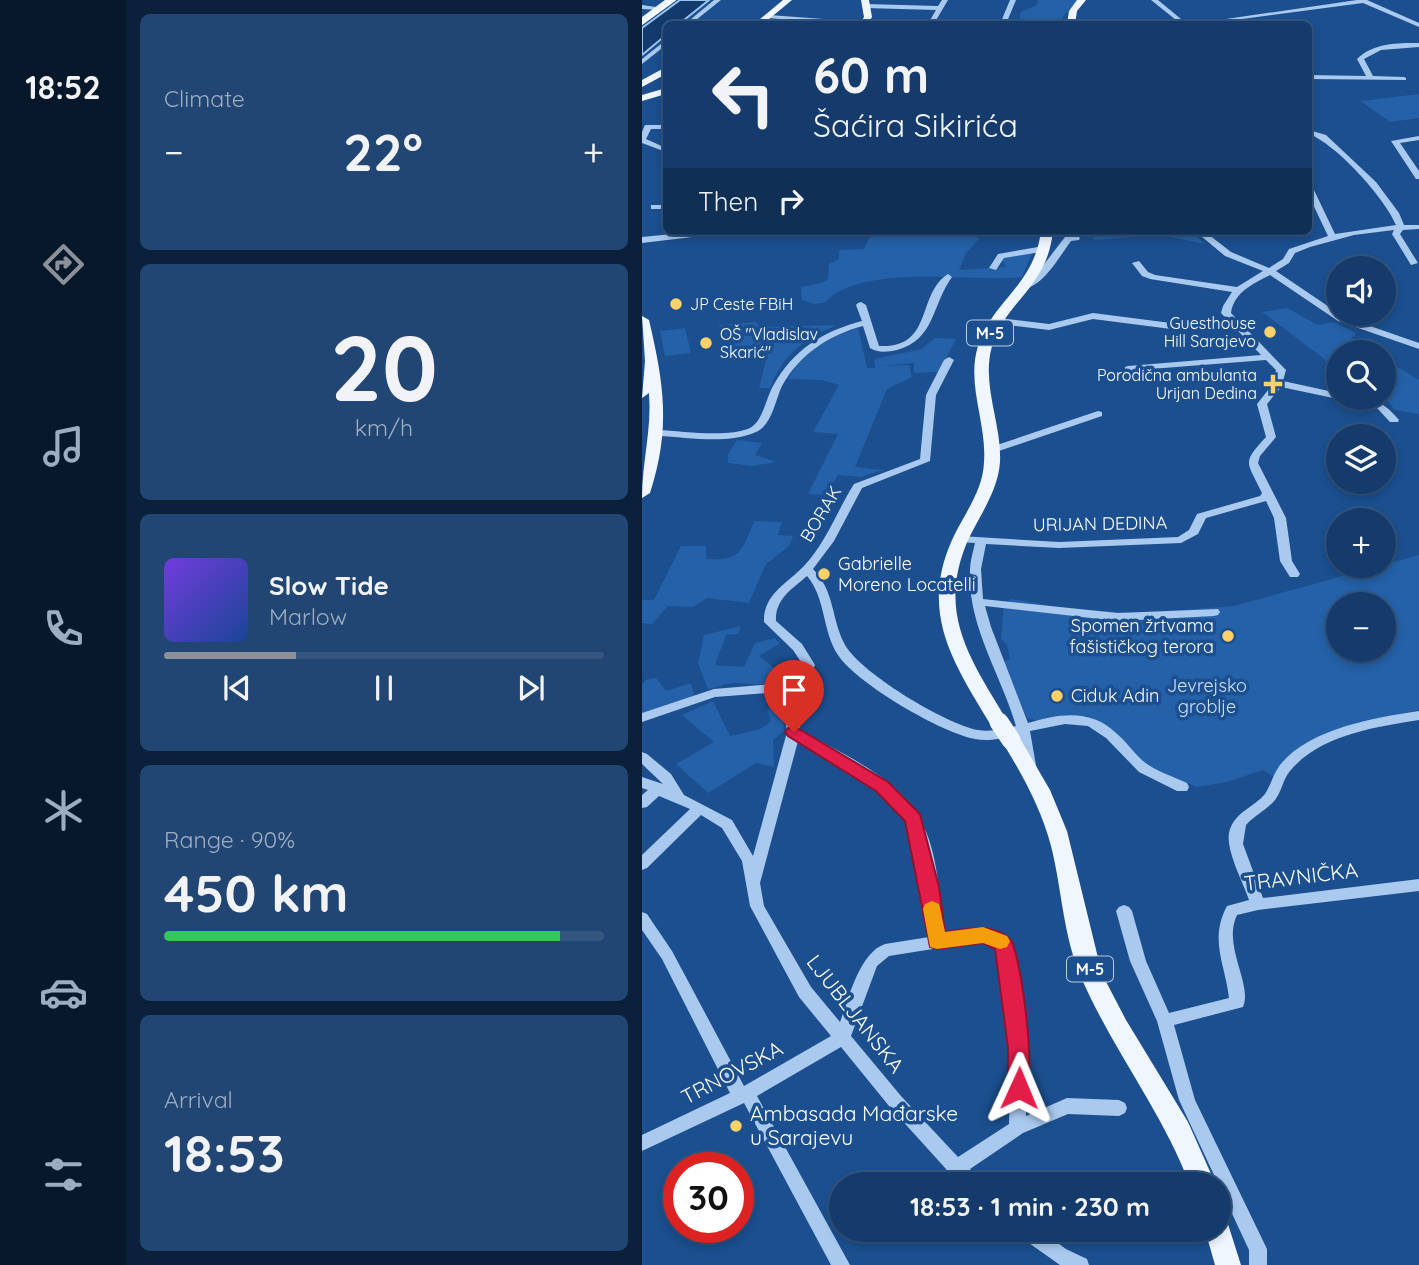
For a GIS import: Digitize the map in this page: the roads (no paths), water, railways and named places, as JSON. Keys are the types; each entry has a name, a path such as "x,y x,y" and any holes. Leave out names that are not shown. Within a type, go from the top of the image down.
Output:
{"main road":[{"path":"642,21 671,0"},
{"path":"763,21 788,0"},
{"path":"1071,21 1073,11 1082,0"},
{"path":"865,3 867,21"},
{"path":"642,84 663,72"},
{"path":"643,97 663,92"},
{"name":"M-5","path":"1046,235 1042,259 991,331 982,361 992,450 985,492 960,539 946,586 947,622 956,652 1012,729 1045,799 1061,842 1090,971 1113,1018 1180,1134 1197,1172"},
{"path":"642,320 650,363 658,382 658,433 650,472 642,493"},
{"path":"642,394 650,363"}],"street":[{"path":"692,21 718,0"},
{"path":"932,21 945,0"},
{"path":"1004,21 1013,0"},
{"path":"1154,0 1180,21"},
{"path":"1211,15 1223,21 1363,1 1419,25"},
{"path":"865,3 939,8"},
{"path":"642,7 660,8"},
{"path":"770,17 824,21"},
{"path":"642,62 663,44"},
{"path":"1370,77 1360,59 1363,55 1387,47 1419,45"},
{"path":"1312,77 1404,79"},
{"path":"663,127 648,127 642,140 663,147"},
{"path":"1312,133 1323,137 1373,184 1395,213 1401,227"},
{"path":"1419,138 1396,141 1419,177"},
{"path":"1312,194 1333,238"},
{"path":"654,207 663,207"},
{"path":"1401,227 1396,234 1397,240 1414,263"},
{"path":"1294,574 1285,561 1280,518 1253,463 1254,456 1271,437 1262,404 1278,383 1281,370 1225,313 1228,301 1238,290 1286,261 1292,251 1333,238 1401,227 1419,227"},
{"path":"642,240 689,235"},
{"path":"1204,235 1228,254 1270,271 1341,319 1419,346"},
{"path":"1024,287 1038,278 1068,239 1076,238"},
{"path":"993,268 1001,256 1044,249"},
{"path":"1136,263 1145,274 1153,277 1238,290"},
{"path":"861,304 872,345 877,349 912,343 920,336 939,285 948,277"},
{"path":"998,321 1049,327 1092,316 1171,326"},
{"path":"658,433 735,433 755,429 762,423 782,378 805,349 823,336 865,324"},
{"path":"1128,369 1270,357"},
{"name":"BORAK","path":"807,569 834,531 858,486 925,461 931,395 949,360"},
{"path":"1278,383 1326,394"},
{"path":"1384,410 1394,420"},
{"path":"992,450 1098,414"},
{"name":"URIJAN DEDINA","path":"960,539 1059,545 1181,540 1194,533 1201,516 1261,500 1267,494"},
{"path":"981,540 974,568 1012,729"},
{"path":"642,718 714,693 787,687 801,680 809,665 802,648 770,622 769,613 781,590 807,569 820,580 836,645 846,658 870,678 962,732 987,736 1067,720 1089,721 1099,725 1146,769 1182,787"},
{"path":"980,602 1118,617 1214,612"},
{"path":"754,881 794,732 787,687"},
{"path":"1258,904 1236,844 1236,834 1245,815 1266,802 1278,787 1283,770 1328,737 1379,722 1419,715"},
{"path":"794,732 882,786 913,818 930,887 937,941"},
{"name":"LJUBLJANSKA","path":"642,757 666,777 678,797"},
{"name":"LJUBLJANSKA","path":"642,782 678,797 727,824 749,861 757,906 784,959 805,992 959,1172"},
{"path":"642,803 659,788"},
{"path":"642,864 700,808"},
{"name":"TRAVNIČKA","path":"1165,1021 1236,1002 1225,928 1232,910 1258,904 1419,885"},
{"path":"1124,911 1138,961 1165,1021 1187,1100 1258,1249 1257,1265"},
{"path":"642,918 667,955 743,1095 841,1265"},
{"path":"842,1038 871,962 877,954 937,941 983,935 996,937 1004,945 1019,1048 1017,1128"},
{"name":"TRNOVSKA","path":"642,1143 743,1095 842,1038"},
{"path":"955,1168 1017,1128 1067,1107 1119,1108"},
{"path":"1041,1242 1059,1255 1080,1265"}],"tram line":[{"path":"642,24 675,0"}],"place":[{"name":"JP Ceste FBiH","path":"676,304"},
{"name":"Guesthouse Hill Sarajevo","path":"1270,332"},
{"name":"OŠ \"Vladislav Skarić\"","path":"706,343"},
{"name":"Porodična ambulanta Urijan Dedina","path":"1273,384"},
{"name":"Gabrielle Moreno Locatelli","path":"824,574"},
{"name":"Spomen žrtvama fašističkog terora","path":"1228,636"},
{"name":"Ciduk Adin","path":"1057,696"},
{"name":"Ambasada Mađarske u Sarajevu","path":"736,1126"}],"park label":[{"name":"Jevrejsko groblje","path":"1207,696"}]}
